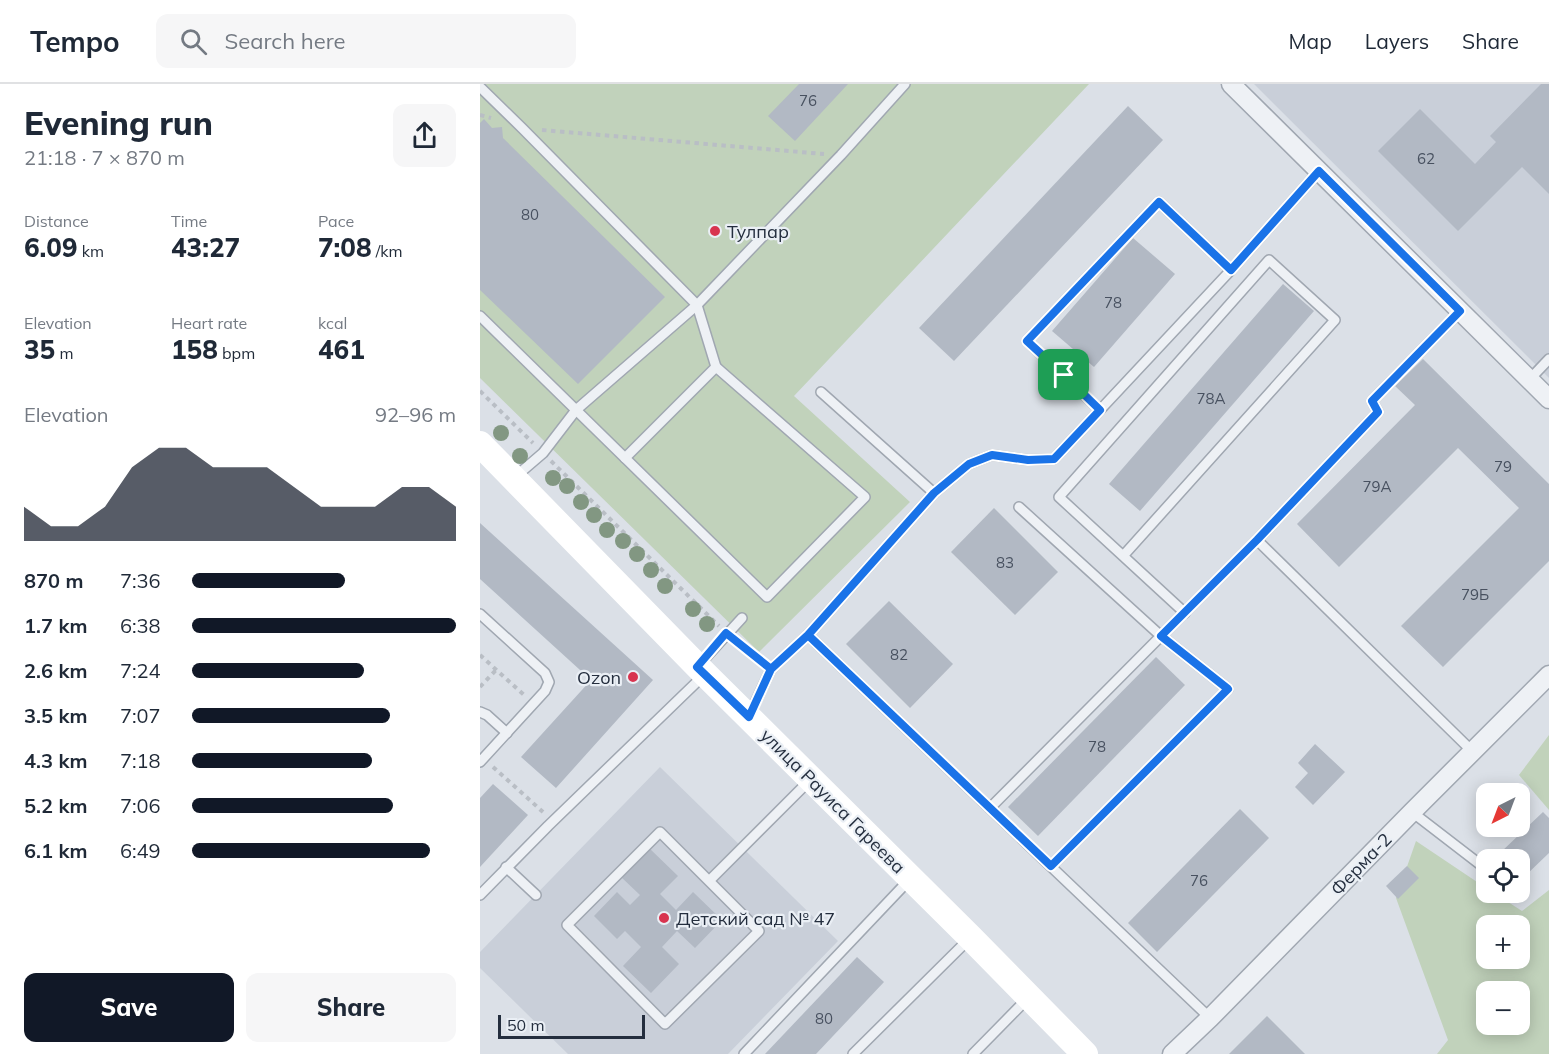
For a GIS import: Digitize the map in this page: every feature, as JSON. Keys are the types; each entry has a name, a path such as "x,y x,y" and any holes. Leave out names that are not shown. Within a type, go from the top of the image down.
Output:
{"street":[{"path":"1231,84 1549,399"},
{"name":"улица Рауиса Гареева","path":"482,451 513,478 701,670 1085,1054"},
{"name":"Ферма-2","path":"1172,1054 1549,675"}],"lane":[{"path":"513,478 543,453 576,410 697,305 841,155 905,84"},
{"path":"480,87 697,305 716,367 865,497 766,597 480,316"},
{"path":"749,717 771,669 808,635 934,493 969,464 992,455 1028,460 1054,459 1231,270 1319,171"},
{"path":"1100,410 1027,341 1159,202 1231,270"},
{"path":"1123,556 1335,320 1269,260 1059,497 1123,556 1185,613"},
{"path":"990,808 1257,540 1378,412 1372,401 1460,311"},
{"path":"1530,379 1549,359"},
{"path":"625,458 716,367"},
{"path":"821,392 934,493"},
{"path":"1019,507 1161,636 1228,689 1051,866"},
{"path":"1257,540 1473,752"},
{"path":"480,614 548,677 548,686 482,760"},
{"path":"480,895 701,670 726,633 742,618"},
{"path":"808,635 1210,1018"},
{"path":"480,712 507,732"},
{"path":"709,881 811,779"},
{"path":"1412,812 1476,861"},
{"path":"660,832 709,881 759,931 665,1024 567,925 660,832"},
{"path":"506,867 536,895"},
{"path":"744,1054 910,878"},
{"path":"853,1054 970,937"},
{"path":"973,1054 1029,998"}],"path":[{"path":"480,115 522,128 841,155"},
{"path":"480,391 726,633 771,669"},
{"path":"480,655 533,704"},
{"path":"480,687 496,669"},
{"path":"482,760 552,821"}],"shaded area":[{"path":"1254,84 1549,84 1549,378"},
{"name":"Детский сад № 47","path":"660,767 838,941 728,1054 568,1054 480,968 480,952"}],"green space":[{"name":"Тулпар","path":"480,84 1089,84 794,396 910,502 759,652 480,378"},
{"path":"1549,735 1549,810 1530,788 1530,783 1526,783 1519,775"},
{"path":"1416,841 1476,881 1476,903 1510,903 1522,911 1549,890 1549,1054 1437,1054 1448,1040 1396,898"}],"building":[{"path":"799,84 848,84 795,141 768,116"},
{"path":"1541,84 1549,84 1549,194 1522,167 1458,231 1378,151 1420,109 1475,164 1496,142 1490,136"},
{"path":"1128,106 1163,140 954,361 919,328"},
{"path":"484,119 492,128 502,127 503,138 665,297 578,384 480,290 480,123"},
{"path":"1133,238 1175,274 1094,367 1052,331"},
{"path":"1283,284 1314,311 1140,511 1109,484"},
{"path":"1423,359 1549,484 1549,561 1443,667 1401,626 1519,508 1458,448 1339,567 1297,524 1415,405 1395,386"},
{"path":"994,508 1058,572 1015,615 951,552"},
{"path":"480,523 653,680 556,788 521,757 591,680 480,579"},
{"path":"889,601 953,664 910,708 846,644"},
{"path":"1156,657 1185,685 1038,836 1008,807"},
{"path":"1315,744 1345,772 1313,805 1295,787 1308,773 1298,763"},
{"path":"493,784 528,815 480,867 480,798"},
{"path":"1240,809 1269,838 1157,952 1128,923"},
{"path":"1543,812 1549,818 1549,853 1530,871 1530,849 1504,849 1517,837 1530,837 1530,824"},
{"path":"648,847 678,876 660,894 676,910 693,892 722,920 695,948 677,931 662,947 679,964 651,993 623,966 641,947 625,931 617,939 594,916 617,892 630,905 640,895 620,876"},
{"path":"1407,866 1419,878 1398,899 1386,886"},
{"path":"857,957 884,982 816,1054 765,1054"},
{"path":"1267,1016 1305,1054 1229,1054"}],"place":[{"name":"Тулпар","path":"715,231"},
{"name":"Ozon","path":"633,677"},
{"name":"Детский сад № 47","path":"664,918"}],"route":[{"path":"1064,375 1027,341 1159,202 1231,270 1319,171 1460,311 1372,401 1378,412 1257,540 1161,636 1228,689 1051,866 808,635 771,669 749,717 697,667 726,633 771,669 808,635 934,493 969,464 992,455 1028,460 1054,459 1100,410 1064,375"}]}
